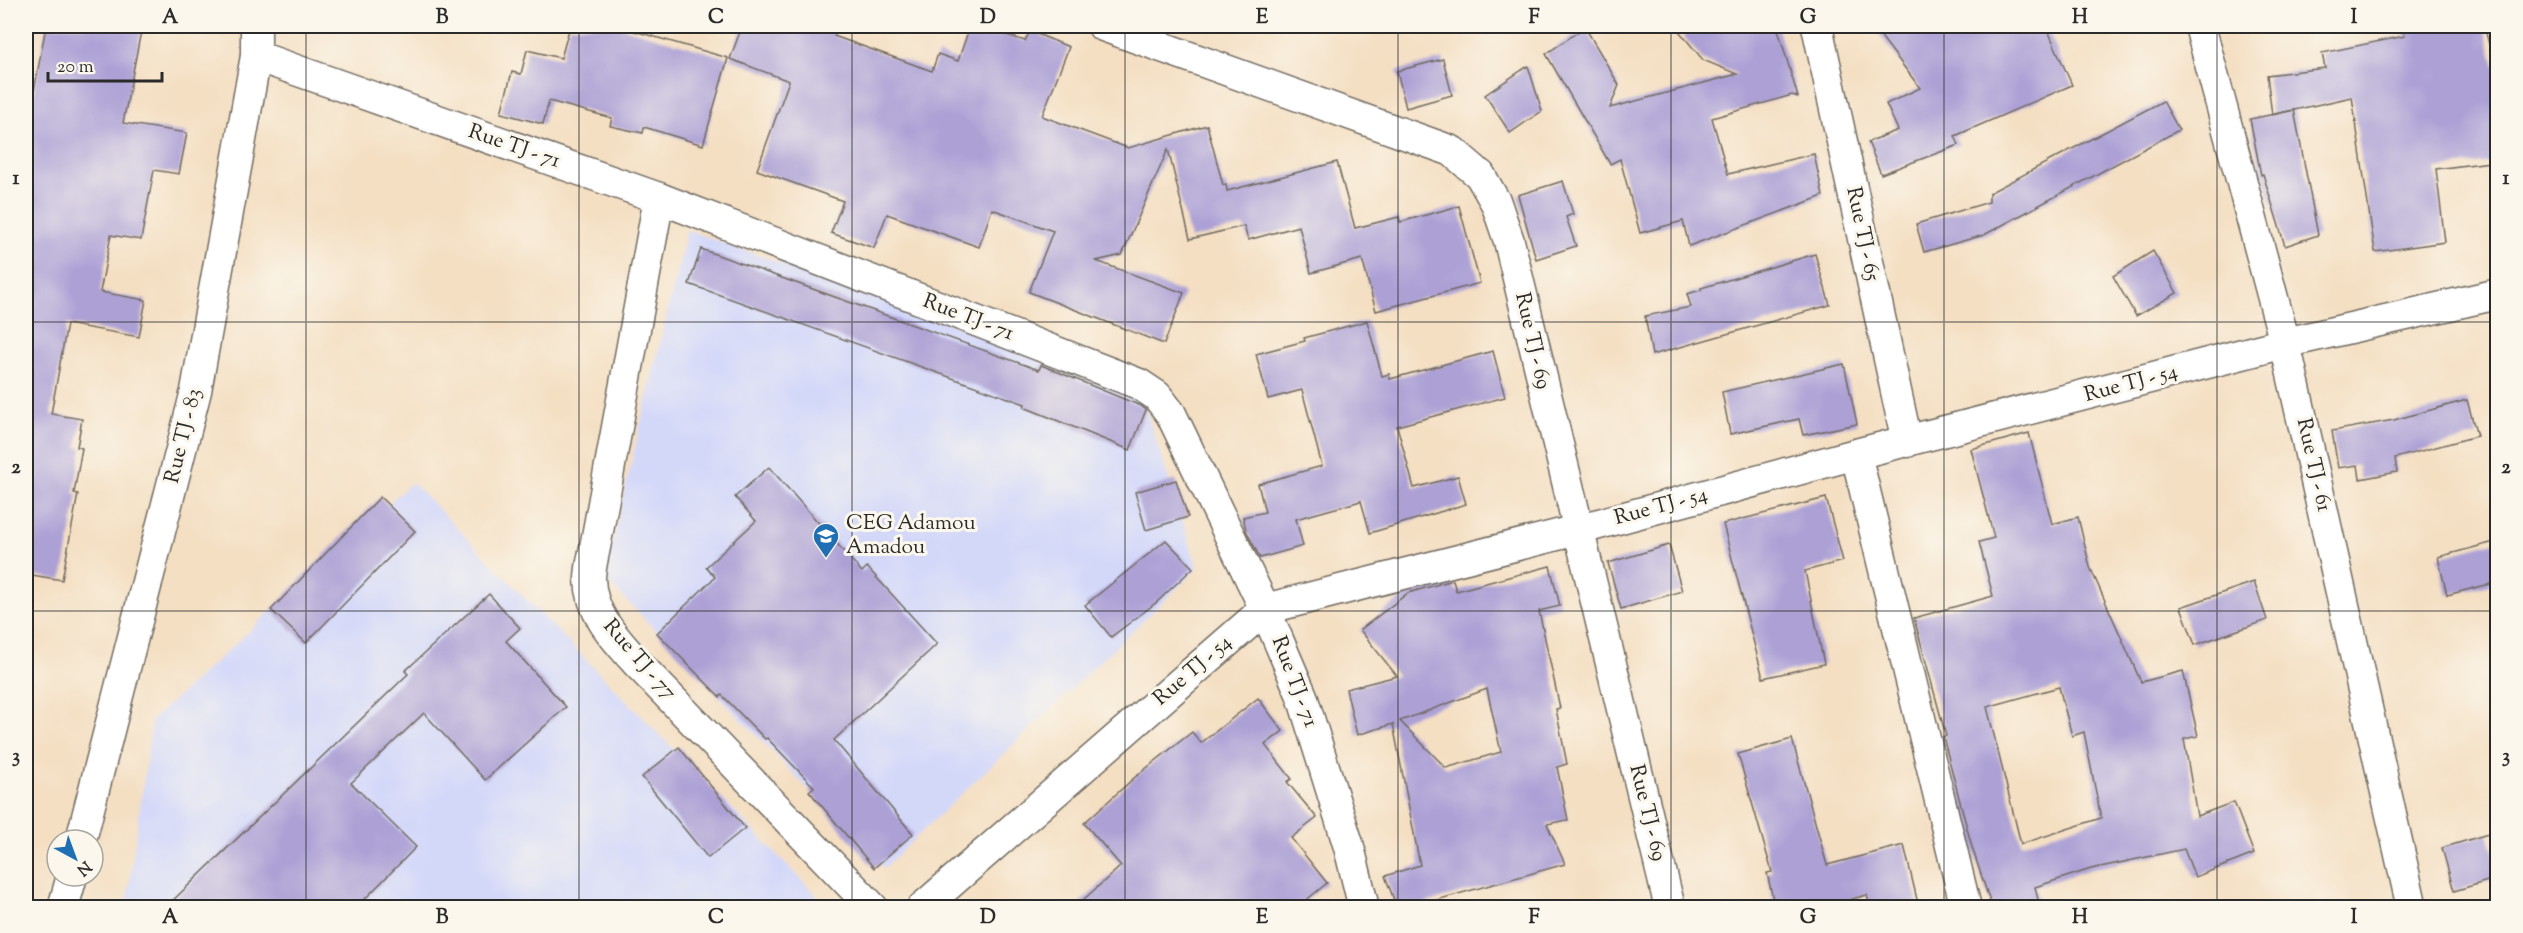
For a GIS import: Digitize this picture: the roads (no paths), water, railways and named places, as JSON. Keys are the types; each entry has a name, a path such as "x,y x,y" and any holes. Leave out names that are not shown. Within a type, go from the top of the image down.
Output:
{"street":[{"name":"Rue TJ - 83","path":"84,828 196,391 256,56 255,26"},
{"name":"Rue TJ - 69","path":"1103,26 1452,151 1480,174 1496,202 1509,241 1670,908"},
{"name":"Rue TJ - 65","path":"1817,26 1907,442"},
{"name":"Rue TJ - 61","path":"2200,26 2285,343 2412,908"},
{"name":"Rue TJ - 71","path":"256,56 659,198 1139,384 1157,396 1171,414 1265,609 1302,696 1364,908"},
{"name":"Rue TJ - 77","path":"659,198 590,578 593,604 607,628 637,663 873,908"},
{"name":"Rue TJ - 54","path":"922,908 1265,609 1577,530 1856,453 1907,442 2285,343 2498,294"},
{"path":"1856,453 1966,908"},
{"path":"63,908 69,888"}],"place":[{"name":"CEG Adamou Amadou","path":"826,559"}]}
